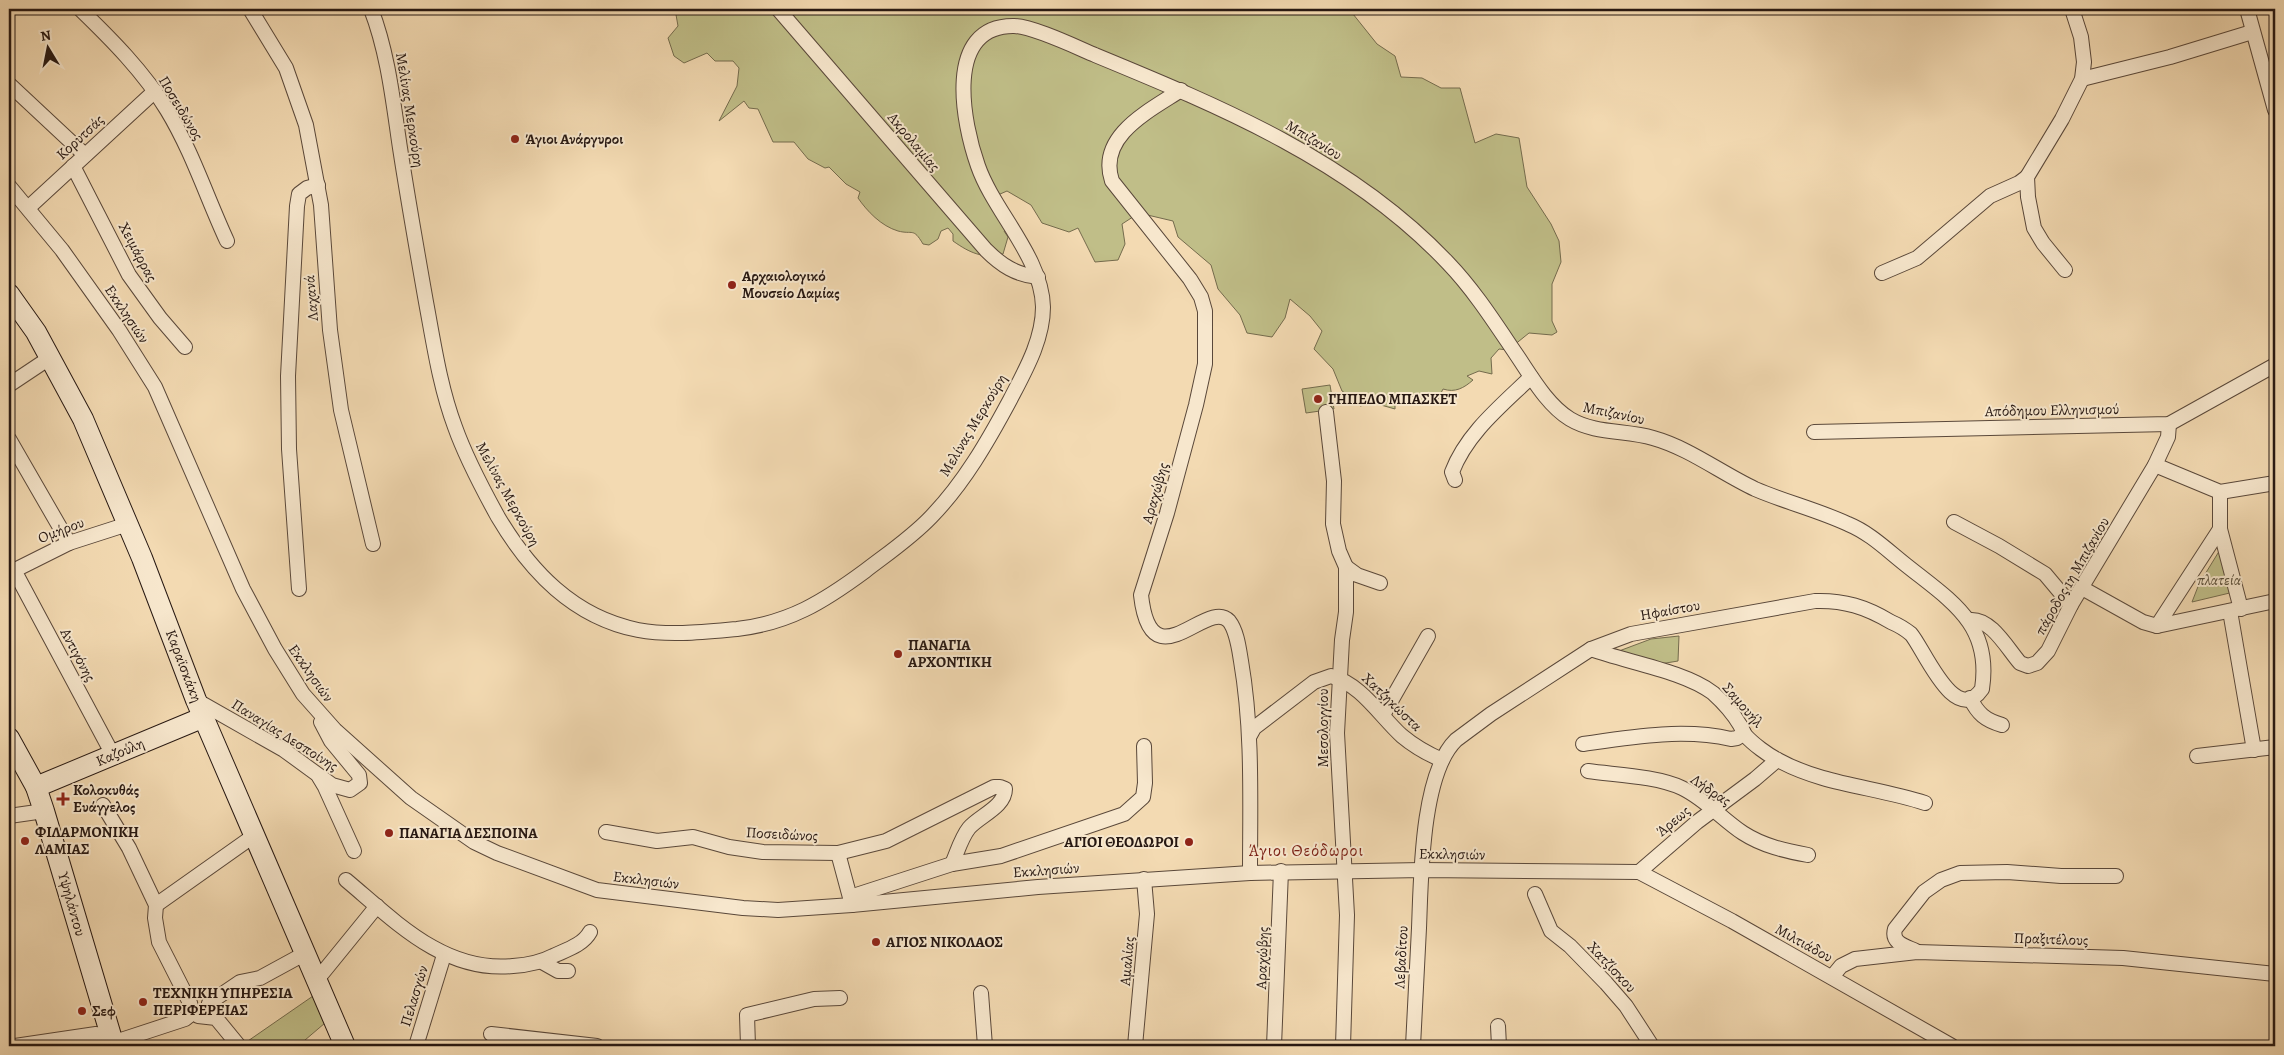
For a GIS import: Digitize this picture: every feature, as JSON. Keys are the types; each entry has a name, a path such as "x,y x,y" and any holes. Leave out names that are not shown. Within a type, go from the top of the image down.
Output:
{"main road":[{"name":"Καραϊσκάκη","path":"9,294 26,315 51,357 79,412 128,524 200,709 345,1046"},
{"name":"Καζούλη","path":"36,787 113,755 200,709"},
{"name":"Υψηλάντου","path":"9,738 36,787 112,1043"}],"street":[{"name":"Ποσειδώνος","path":"80,9 126,57 168,111 206,188 227,241"},
{"name":"Λαχανά","path":"250,9 286,68 301,108 321,205 330,330 342,410 373,544"},
{"name":"Μελίνας Μερκούρη","path":"371,9 385,56 418,261 440,381 457,433 493,507 526,560 553,588 568,599 590,612 621,626 671,633 741,628 774,622 802,612 835,592 904,542 933,515 964,476 1012,397 1040,334 1043,301 1038,277 1018,242"},
{"name":"Ακρολαμίας","path":"778,9 986,250 1006,267 1020,274 1038,277"},
{"path":"1882,273 1917,258 1990,196 2019,183 2026,177 2062,119 2082,79 2084,62 2081,37 2072,9"},
{"path":"2247,9 2275,110"},
{"name":"Μπιζανίου","path":"1018,242 978,167 970,136 964,100 963,77 966,61 976,41 985,34 999,28 1019,26 1070,44 1181,90 1252,123 1319,160 1406,225 1448,264 1483,307 1531,377 1552,403 1573,421 1595,428 1658,438 1755,489 1838,519 1862,530 1947,597 1970,620 1981,645 1984,675 1982,689 1977,696 1970,698"},
{"path":"2082,79 2162,59 2252,32"},
{"path":"9,84 85,154"},
{"name":"Αραχώβης","path":"1181,90 1131,124 1115,141 1109,156 1109,172 1112,181 1190,279 1201,297 1206,320 1205,364 1196,405 1167,513 1141,595 1148,624 1156,634 1165,637 1177,635 1220,616 1229,622 1238,645 1248,705 1250,737 1250,872"},
{"name":"Κορυτσάς","path":"28,208 154,91"},
{"name":"Χειμάρρας","path":"74,166 129,275 160,318 185,347"},
{"path":"2026,177 2034,228 2042,242 2065,270"},
{"path":"299,589 288,449 288,376 297,206 299,194 307,188 318,185"},
{"name":"Εκκλησιών","path":"9,186 91,290 155,387 243,589 275,649 303,694 316,710 369,762 411,798 486,848 568,881 597,890 743,908 778,910 851,901 1250,872 1345,870 1639,872"},
{"path":"9,385 51,357"},
{"name":"Απόδημου Ελληνισμού","path":"1814,432 2169,424 2275,365"},
{"path":"1454,480 1452,472 1463,449 1495,410 1531,377"},
{"name":"Μεσολογγίου","path":"1326,412 1334,481 1334,524 1339,551 1346,567 1346,612 1340,678 1338,733 1347,915 1343,1046"},
{"name":"πάροδος 1η Μπιζανίου","path":"1970,620 1979,620 1988,624 2020,663 2028,666 2036,663 2048,651 2071,605 2155,465 2168,437 2169,424"},
{"path":"9,439 69,542"},
{"path":"2155,465 2220,492 2275,483"},
{"path":"2220,492 2220,529 2235,610 2254,750"},
{"path":"1954,522 2045,574 2071,605"},
{"name":"Ομήρου","path":"11,571 69,542 128,524"},
{"path":"2157,626 2220,529"},
{"path":"1346,567 1357,575 1380,583"},
{"name":"Αντιγόνης","path":"11,571 113,755"},
{"path":"2082,588 2143,622 2157,626 2275,601"},
{"name":"Ηφαίστου","path":"1422,870 1427,816 1442,760 1452,744 1473,727 1591,649 1614,639 1649,630 1814,601 1846,602 1875,613 1901,627 1910,634 1949,692 1960,699 1970,698"},
{"path":"1383,715 1428,636"},
{"name":"Σαμουήλ","path":"1591,649 1669,673 1704,688 1720,700 1735,718 1744,733 1777,760 1798,770 1902,796 1925,804"},
{"name":"Χατζηκώστα","path":"1250,737 1254,728 1314,682 1331,676 1340,678 1356,688 1416,747 1442,760"},
{"path":"1970,698 1980,715 1988,721 2002,725"},
{"name":"Παναγίας Δεσποίνης","path":"200,709 284,750 332,784 347,790 356,788 360,782 356,771 328,736 316,710"},
{"path":"1583,744 1629,737 1688,734 1731,739 1737,738 1744,733"},
{"path":"838,852 851,901 952,864 1001,856 1124,814 1143,797 1145,783 1144,746"},
{"path":"2197,756 2275,747"},
{"name":"Άρεως","path":"1639,872 1777,760"},
{"name":"Λήδρας","path":"1588,771 1645,779 1680,787 1752,838 1774,848 1808,855"},
{"path":"317,775 326,787 354,851"},
{"name":"Ποσειδώνος","path":"606,832 628,838 657,841 693,837 729,847 763,852 838,852 886,842 994,787 1005,789 1005,795 998,804 968,829 952,864"},
{"path":"15,1046 96,1034 112,1043 185,1019 192,1012 190,1003 159,942 155,918 156,905 129,848 103,805"},
{"path":"9,816 44,812"},
{"path":"156,905 255,835"},
{"name":"Λεβαδίτου","path":"1413,1046 1422,870"},
{"name":"Αραχώβης","path":"1274,1046 1281,871"},
{"path":"1917,952 1897,942 1894,935 1895,929 1924,892 1950,876 1973,871 2061,876 2116,876"},
{"name":"Μιλτιάδου","path":"1639,872 1732,921 1952,1046"},
{"name":"Αμαλίας","path":"1135,1046 1147,914 1138,879"},
{"path":"346,880 377,906 444,955 472,965 488,968 542,962 580,942 590,932"},
{"name":"Χατζίσκου","path":"1535,894 1550,931 1581,957 1626,1006 1652,1046"},
{"path":"316,981 377,906"},
{"name":"Πραξιτέλους","path":"1832,977 1841,966 1854,959 1917,952 2123,958 2275,974"},
{"path":"207,1016 209,1003 240,982 260,978 304,954"},
{"name":"Πελασγών","path":"416,1046 444,955"},
{"path":"542,962 558,971 568,971"},
{"path":"981,993 985,1046"},
{"path":"748,1046 748,1015 809,1000 840,998"},
{"path":"190,1015 216,1018 239,1046"},
{"path":"1498,1026 1499,1046"},
{"path":"491,1034 597,1046"}],"green space":[{"path":"675,9 1349,9 1377,44 1395,56 1401,77 1422,78 1441,88 1460,88 1475,143 1496,134 1519,138 1527,187 1551,224 1559,241 1561,262 1552,284 1552,321 1557,332 1552,335 1529,333 1508,350 1499,349 1491,358 1492,374 1479,371 1467,376 1473,380 1459,389 1443,389 1436,403 1416,402 1414,396 1395,402 1395,409 1374,403 1360,406 1356,400 1342,391 1333,369 1314,349 1322,331 1310,316 1290,299 1285,318 1272,337 1247,333 1240,315 1218,289 1211,265 1178,237 1173,221 1139,213 1122,224 1125,244 1118,260 1095,262 1078,228 1069,232 1042,223 1031,205 1007,191 991,198 1011,224 1004,231 1008,237 1003,254 989,256 971,252 953,241 953,234 948,228 941,231 938,239 929,245 923,244 915,233 898,231 886,226 870,213 858,198 860,192 846,184 829,167 825,168 808,159 794,142 773,142 758,109 749,108 744,101 719,121 737,86 739,68 733,61 715,61 707,53 684,63 674,56 668,38 678,26"},
{"name":"ΓΗΠΕΔΟ ΜΠΑΣΚΕΤ","path":"1330,385 1334,409 1306,413 1302,389"},
{"name":"πλατεία","path":"2226,540 2238,591 2192,602 2199,584"},
{"path":"1679,636 1678,661 1660,664 1611,654 1651,639"},
{"path":"313,996 325,1023 298,1046 247,1046 245,1043"}],"place":[{"name":"Άγιοι Ανάργυροι","path":"515,139"},
{"name":"Αρχαιολογικό Μουσείο Λαμίας","path":"732,285"},
{"name":"ΓΗΠΕΔΟ ΜΠΑΣΚΕΤ","path":"1318,399"},
{"name":"ΠΑΝΑΓΙΑ ΑΡΧΟΝΤΙΚΗ","path":"898,654"},
{"name":"Κολοκυθάς Ευάγγελος","path":"63,799"},
{"name":"ΠΑΝΑΓΙΑ ΔΕΣΠΟΙΝΑ","path":"389,833"},
{"name":"ΦΙΛΑΡΜΟΝΙΚΗ ΛΑΜΙΑΣ","path":"25,841"},
{"name":"ΑΓΙΟΙ ΘΕΟΔΩΡΟΙ","path":"1189,842"},
{"name":"ΑΓΙΟΣ ΝΙΚΟΛΑΟΣ","path":"876,942"},
{"name":"ΤΕΧΝΙΚΗ ΥΠΗΡΕΣΙΑ ΠΕΡΙΦΕΡΕΙΑΣ","path":"143,1002"},
{"name":"Σεφ","path":"82,1011"}],"district":[{"name":"Άγιοι Θεόδωροι","path":"1306,851"}]}
